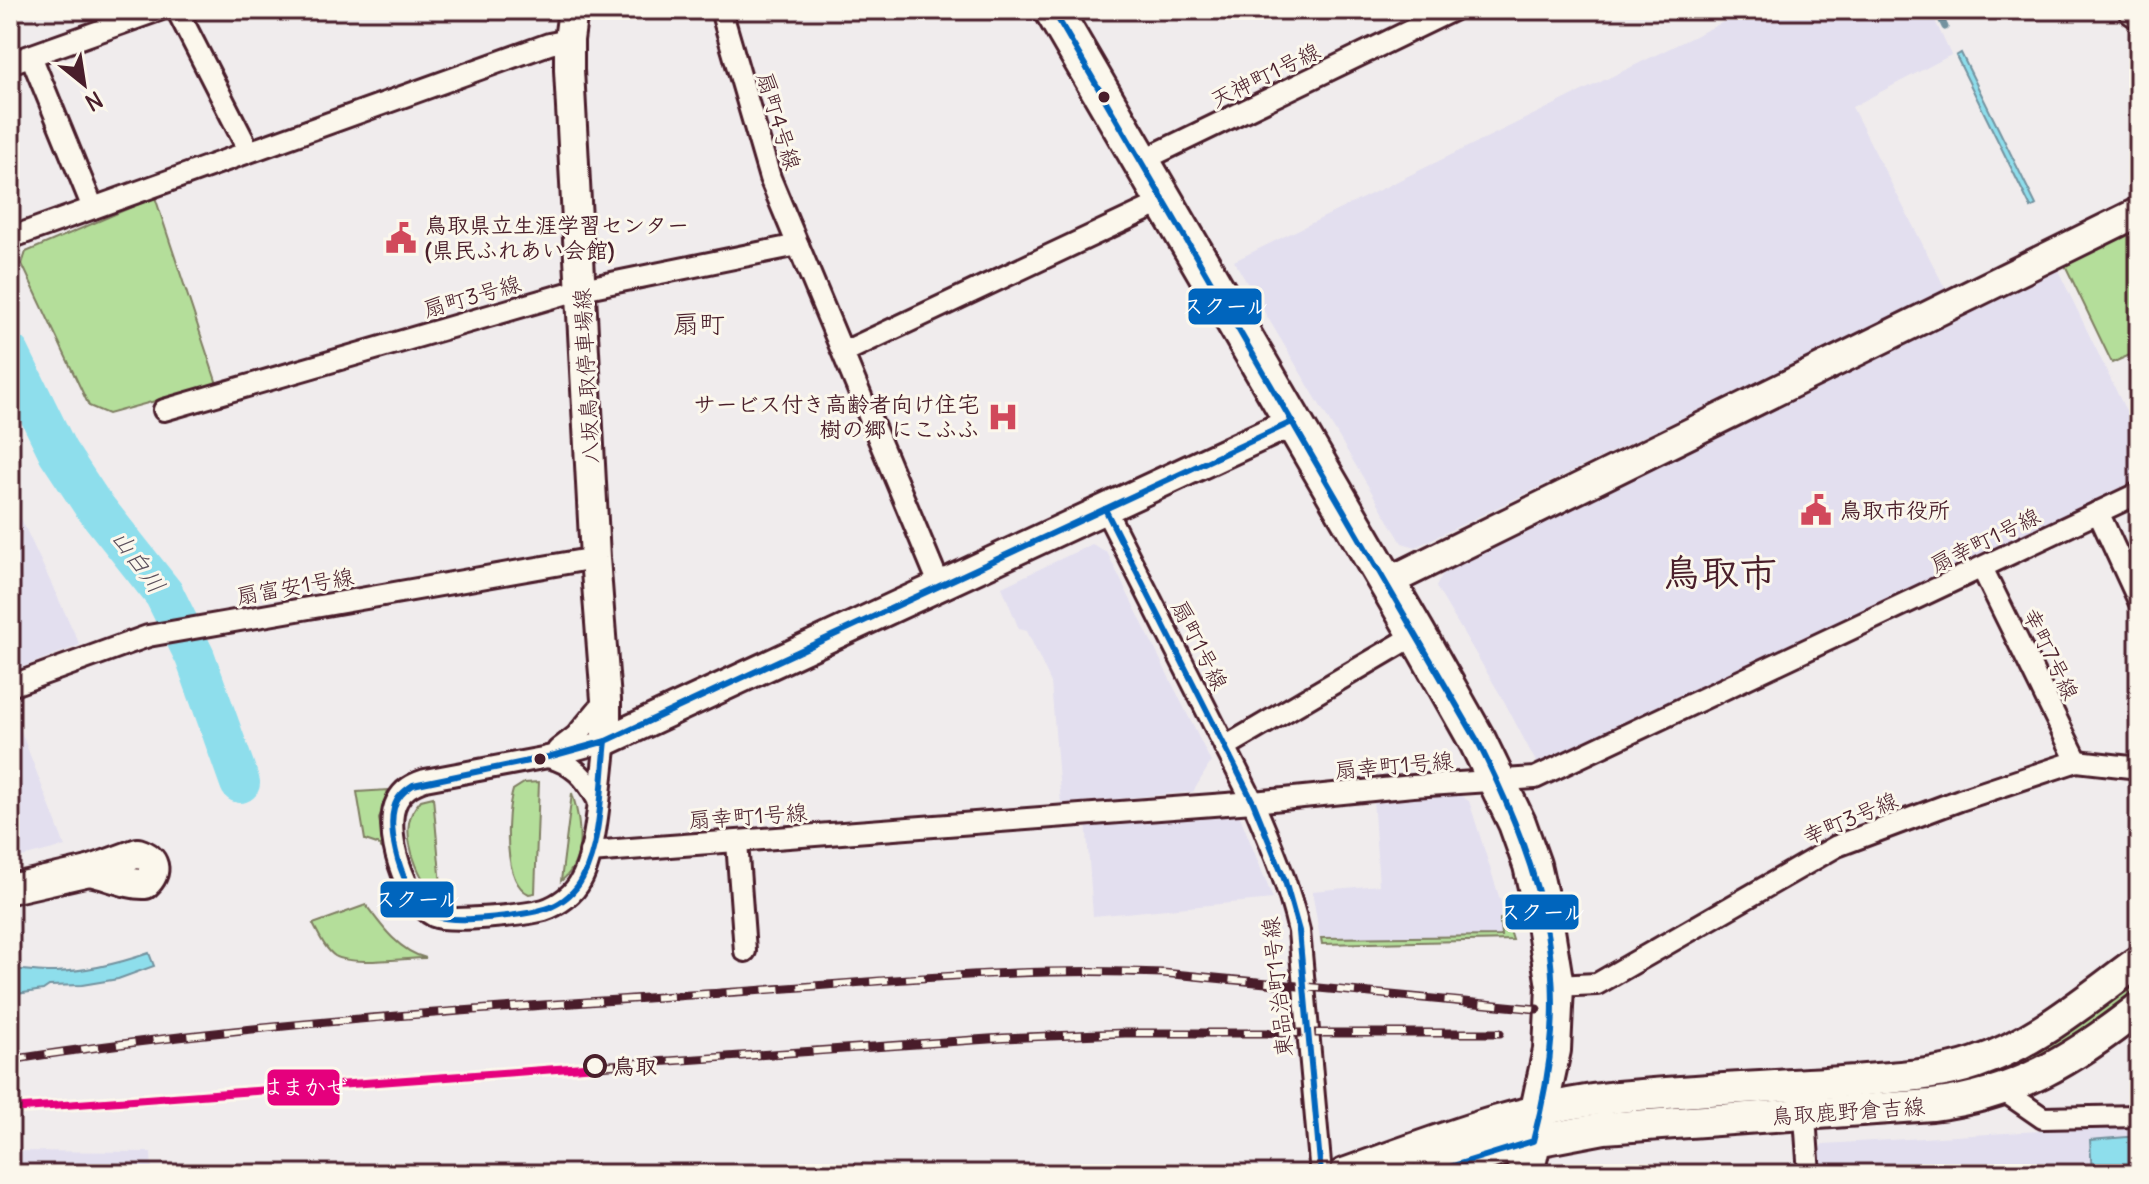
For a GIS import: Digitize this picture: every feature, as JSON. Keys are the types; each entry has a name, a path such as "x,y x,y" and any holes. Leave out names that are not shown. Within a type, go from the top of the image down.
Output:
{"highway":[{"path":"1053,10 1417,634 1499,781 1532,865 1555,986 1552,1050 1533,1141"}],"main road":[{"name":"鳥取鹿野倉吉線","path":"1533,1141 1615,1097 1803,1085 1918,1075 1959,1068 1984,1060 2047,1029 2139,961"},
{"name":"鳥取鹿野倉吉線","path":"1533,1141 1627,1126 1804,1115 1969,1100 2004,1091 2071,1056 2139,1008"},
{"path":"1344,1174 1459,1132 1533,1141"},
{"path":"1432,1173 1533,1141"}],"street":[{"path":"10,63 159,10"},
{"path":"177,10 249,151"},
{"name":"八坂鳥取停車場線","path":"573,10 569,40 606,741"},
{"name":"扇町4号線","path":"721,10 770,178 844,352"},
{"name":"天神町1号線","path":"1141,161 1453,10"},
{"path":"2133,10 2139,14"},
{"path":"10,238 549,44 569,40"},
{"path":"31,56 93,208"},
{"path":"940,586 844,352 1163,202"},
{"path":"1386,583 2139,212"},
{"name":"扇町3号線","path":"164,410 582,289 798,245"},
{"path":"606,741 590,852 581,882 559,903 544,909 446,918 434,916 417,902 407,888 392,825 393,810 402,792 425,780 548,757 606,741 1292,422"},
{"name":"扇幸町1号線","path":"590,852 1535,778 2139,493"},
{"name":"扇町1号線","path":"1105,509 1253,802"},
{"path":"2098,512 2139,601"},
{"name":"扇富安1号線","path":"10,686 148,636 595,558"},
{"name":"幸町7号線","path":"1982,568 2077,761"},
{"path":"1225,747 1417,634"},
{"path":"548,757 576,736 606,700"},
{"path":"548,757 568,763 589,783 598,800"},
{"name":"幸町3号線","path":"1555,986 1597,984 1837,846 1960,800 2077,761 2139,768"},
{"name":"東品治町1号線","path":"1253,802 1275,852 1299,931 1321,1174"},
{"path":"737,842 745,951"},
{"path":"10,889 89,871"},
{"path":"1803,1085 1809,1174"},
{"path":"2004,1091 2043,1118 2139,1116"}],"shaded area":[{"path":"1748,10 1930,10 1951,55 1852,107 1946,290 1416,547 1402,543 1234,261"},
{"name":"鳥取市役所","path":"2057,268 2139,438 2139,479 1537,764 1504,701 1436,587 1442,575 1496,541"},
{"path":"10,495 80,645 10,672"},
{"path":"1092,544 1107,552 1211,762 1193,792 1061,804 1051,683 1027,631 1019,629 1002,587"},
{"path":"10,703 65,846 10,860"},
{"path":"1453,791 1469,801 1513,941 1321,944 1312,891 1379,885 1373,798"},
{"path":"1237,809 1273,899 1093,916 1086,820"},
{"path":"2139,1125 2139,1174 1907,1174 1906,1163 1906,1174 1821,1174 1819,1149 1823,1144"},
{"path":"10,1151 151,1152 152,1174 10,1174"}],"green space":[{"path":"155,197 217,384 108,414 89,406 22,264 26,252"},
{"path":"2139,229 2139,351 2112,363 2065,265"},
{"path":"539,782 535,893 529,894 520,887 510,862 509,815 513,790 524,783"},
{"path":"388,790 379,819 386,852 377,844 365,840 357,792"},
{"path":"572,793 580,840 575,863 561,881"},
{"path":"433,797 442,896 434,892 421,876 408,832 415,808 421,800"},
{"path":"366,905 399,944 426,958 353,961 331,953 313,924"},
{"path":"1506,918 1513,940 1322,944 1321,938 1501,936 1500,919"},
{"path":"2139,977 2139,995 2046,1057 1967,1087 1875,1096"}],"water":[{"path":"1961,53 2036,205 2031,208 1956,56"},
{"path":"149,953 154,966 118,979 49,986 43,990 10,995 10,970 79,970 114,964"},
{"path":"2139,1136 2139,1174 2092,1174 2090,1140"}],"waterway":[{"path":"1937,10 1945,27"},
{"name":"山白川","path":"10,354 58,452 91,502 164,594 195,657 240,783"}],"railway":[{"path":"10,1060 187,1036 454,1011 1053,972 1163,973 1537,1009"},
{"path":"597,1066 1003,1038 1125,1033 1500,1033"}],"transit line":[{"name":"スクール","path":"1053,10 1478,742 1522,842 1548,936 1553,983 1552,1033 1546,1085 1533,1141 1427,1174"},
{"name":"スクール","path":"606,741 1292,422"},
{"name":"スクール","path":"1105,509 1253,802 1285,881 1299,931 1321,1174"},
{"name":"スクール","path":"606,741 600,812 593,848 582,879 569,896 541,910 493,918 446,918 425,909 407,884 396,852 392,820 395,804 404,792 413,785 548,757 606,741"},
{"name":"はまかぜ","path":"10,1109 597,1066"}],"place":[{"name":"鳥取県立生涯学習センター (県民ふれあい会館)","path":"401,238"},
{"name":"サービス付き高齢者向け住宅 樹の郷 にこふふ","path":"1003,417"},
{"name":"鳥取市役所","path":"1816,510"},
{"name":"鳥取","path":"595,1066"}],"district":[{"name":"扇町","path":"699,323"},
{"name":"鳥取市","path":"1720,572"}]}
